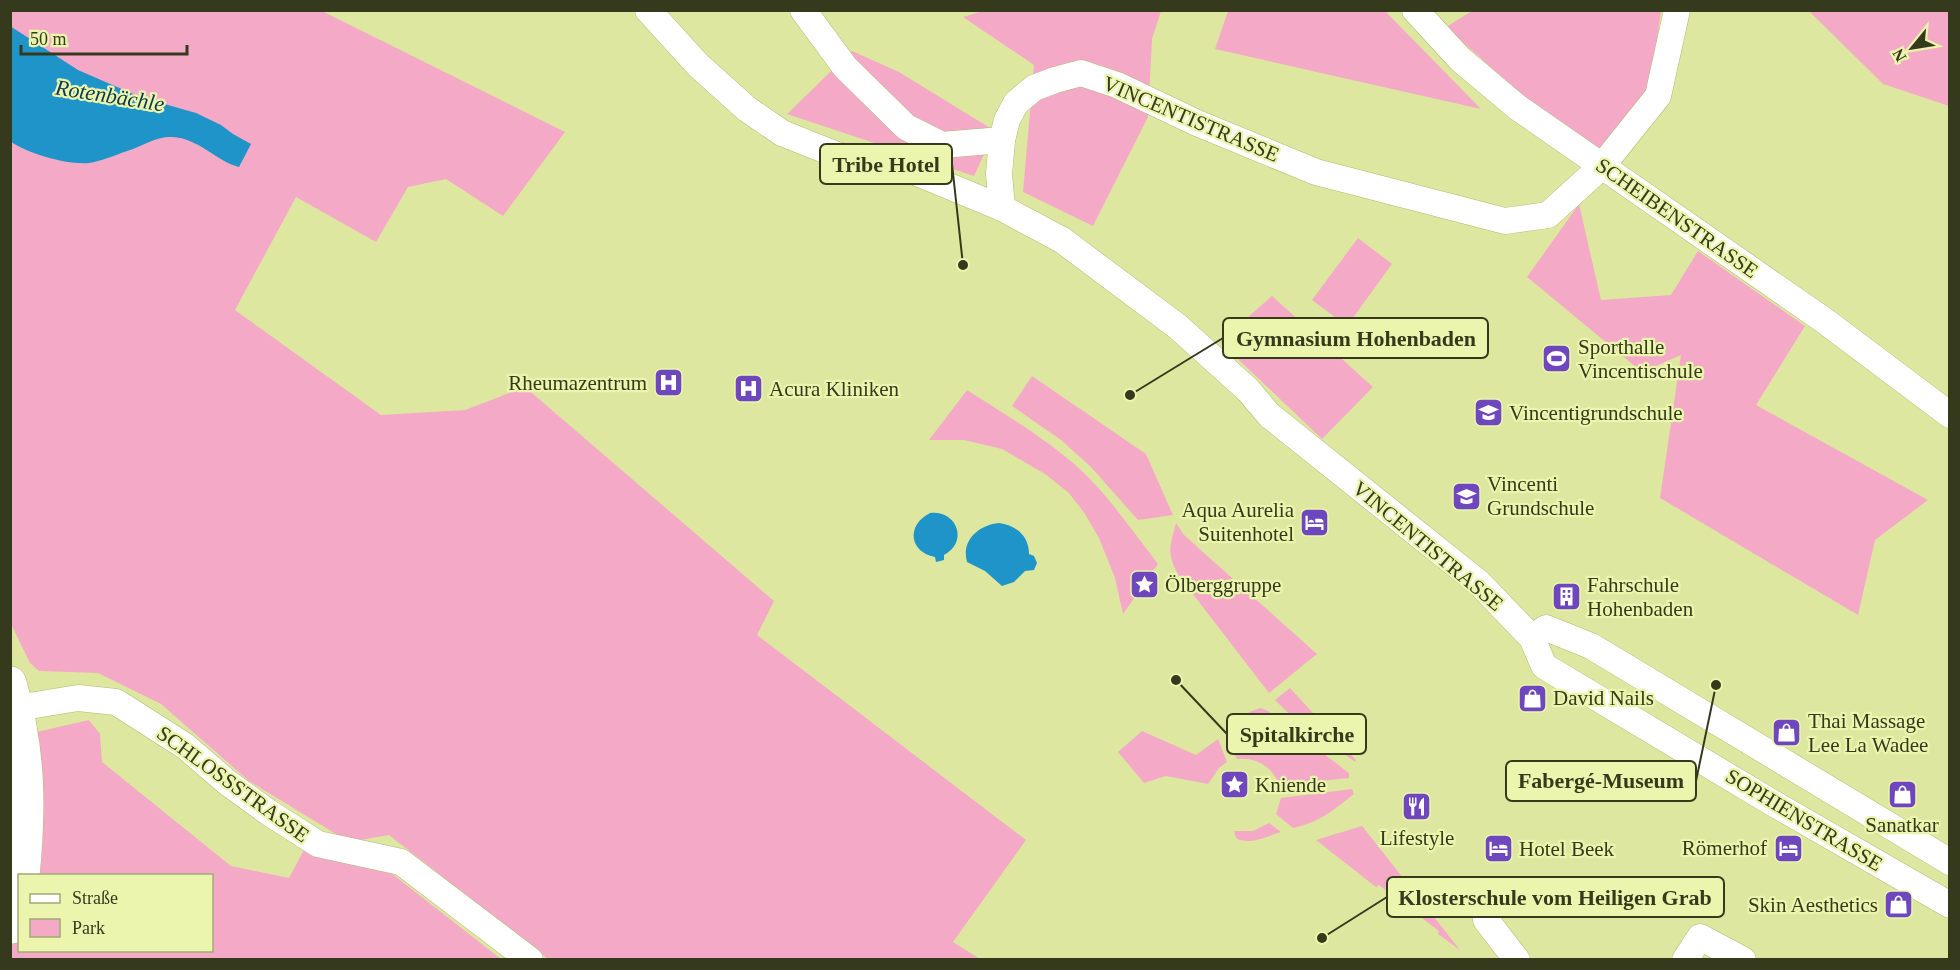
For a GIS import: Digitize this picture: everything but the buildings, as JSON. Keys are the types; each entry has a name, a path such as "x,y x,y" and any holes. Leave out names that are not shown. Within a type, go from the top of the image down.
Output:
{"main road":[{"path":"14,696 25,748 28,783 28,828 23,874"},
{"path":"12,927 18,901"}],"street":[{"path":"648,10 698,65 747,109 782,134 837,155 915,172 1002,208"},
{"path":"803,10 845,66 906,127 942,145 1002,140"},
{"name":"SCHEIBENSTRASSE","path":"1415,10 1460,59 1517,107 1825,321 1950,415"},
{"name":"VINCENTISTRASSE","path":"1532,638 1479,584 1269,415 1248,390 1177,326 1062,240 1002,208 999,174 1002,140 1007,120 1016,103 1034,88 1081,73 1117,85 1197,123 1316,172 1505,221 1548,215 1602,166 1658,96 1677,10"},
{"name":"SOPHIENSTRASSE","path":"1950,862 1591,646 1546,628 1532,638 1544,666 1950,906"},
{"name":"SCHLOSSSTRASSE","path":"14,696 116,702 185,746 228,783 318,844 401,862 530,960"},
{"path":"1486,920 1516,960"},
{"path":"1685,960 1700,937 1743,960"}],"green space":[{"path":"986,10 1161,11 1152,39 1148,117 1093,226 1023,192 1034,65 963,17"},
{"path":"10,11 322,11 565,132 503,216 446,179 408,187 376,242 296,197 235,310 381,415 465,410 525,387 774,601 757,635 1026,840 953,942 980,959 548,959 389,835 349,842 249,781 161,704 98,673 39,671 30,663 10,622"},
{"path":"1228,11 1385,11 1481,109 1215,49"},
{"path":"1472,11 1661,11 1650,88 1599,155 1526,99 1446,27"},
{"path":"1809,11 1949,11 1949,106 1883,84"},
{"path":"852,51 899,72 995,131 974,176 787,114"},
{"path":"1579,204 1601,300 1671,295 1698,251 1805,326 1756,405 1928,500 1875,540 1858,615 1660,498 1681,355 1642,372 1527,277"},
{"path":"1358,238 1392,264 1347,326 1312,300"},
{"path":"1272,296 1373,387 1322,439 1220,342"},
{"path":"1032,376 1146,454 1173,515 1138,520 1090,466 1061,440 1012,406"},
{"path":"967,390 1012,418 1070,460 1113,505 1158,564 1123,614 1115,578 1099,538 1069,493 1045,474 1002,449 964,440 929,440"},
{"path":"1176,523 1184,535 1317,654 1269,693 1179,576 1170,550"},
{"path":"1290,688 1356,760 1355,762 1287,712 1275,700"},
{"path":"1261,708 1349,773 1349,778 1279,785 1268,768 1262,764 1257,761 1237,759 1227,738 1227,729 1242,716"},
{"path":"89,720 100,734 102,762 231,866 289,878 305,848 386,869 501,959 11,959 10,738"},
{"path":"1142,731 1196,755 1218,739 1227,762 1219,768 1208,784 1166,776 1144,783 1118,752"},
{"path":"1352,789 1354,794 1339,806 1302,826 1293,828 1276,814 1281,798"},
{"path":"1269,823 1281,832 1253,841 1236,838 1234,831 1253,831"},
{"path":"1362,826 1460,950 1379,885 1376,887 1316,840"}],"water":[{"name":"Rotenbächle","path":"10,26 78,70 140,97 196,113 221,125 251,144 239,167 191,141 172,137 157,139 89,163 59,160 18,146 10,141"},
{"path":"930,513 947,516 953,522 958,535 952,549 944,555 944,560 936,562 935,557 920,550 914,538 917,524"},
{"path":"999,523 1016,529 1024,536 1029,554 1034,556 1037,563 1034,570 1025,571 1014,582 1002,586 985,571 967,562 966,554 973,535 984,527"}],"place":[{"name":"Tribe Hotel","path":"963,265"},
{"name":"Sporthalle Vincentischule","path":"1557,359"},
{"name":"Rheumazentrum","path":"668,383"},
{"name":"Acura Kliniken","path":"748,389"},
{"name":"Gymnasium Hohenbaden","path":"1130,395"},
{"name":"Vincentigrundschule","path":"1488,413"},
{"name":"Vincenti Grundschule","path":"1466,496"},
{"name":"Aqua Aurelia Suitenhotel","path":"1315,522"},
{"name":"Ölberggruppe","path":"1144,585"},
{"name":"Fahrschule Hohenbaden","path":"1566,597"},
{"name":"Spitalkirche","path":"1176,680"},
{"name":"Fabergé-Museum","path":"1716,685"},
{"name":"David Nails","path":"1532,698"},
{"name":"Thai Massage Lee La Wadee","path":"1787,733"},
{"name":"Kniende","path":"1234,785"},
{"name":"Sanatkar","path":"1902,794"},
{"name":"Lifestyle","path":"1417,807"},
{"name":"Römerhof","path":"1788,848"},
{"name":"Hotel Beek","path":"1498,849"},
{"name":"Skin Aesthetics","path":"1899,905"},
{"name":"Klosterschule vom Heiligen Grab","path":"1322,938"}]}
